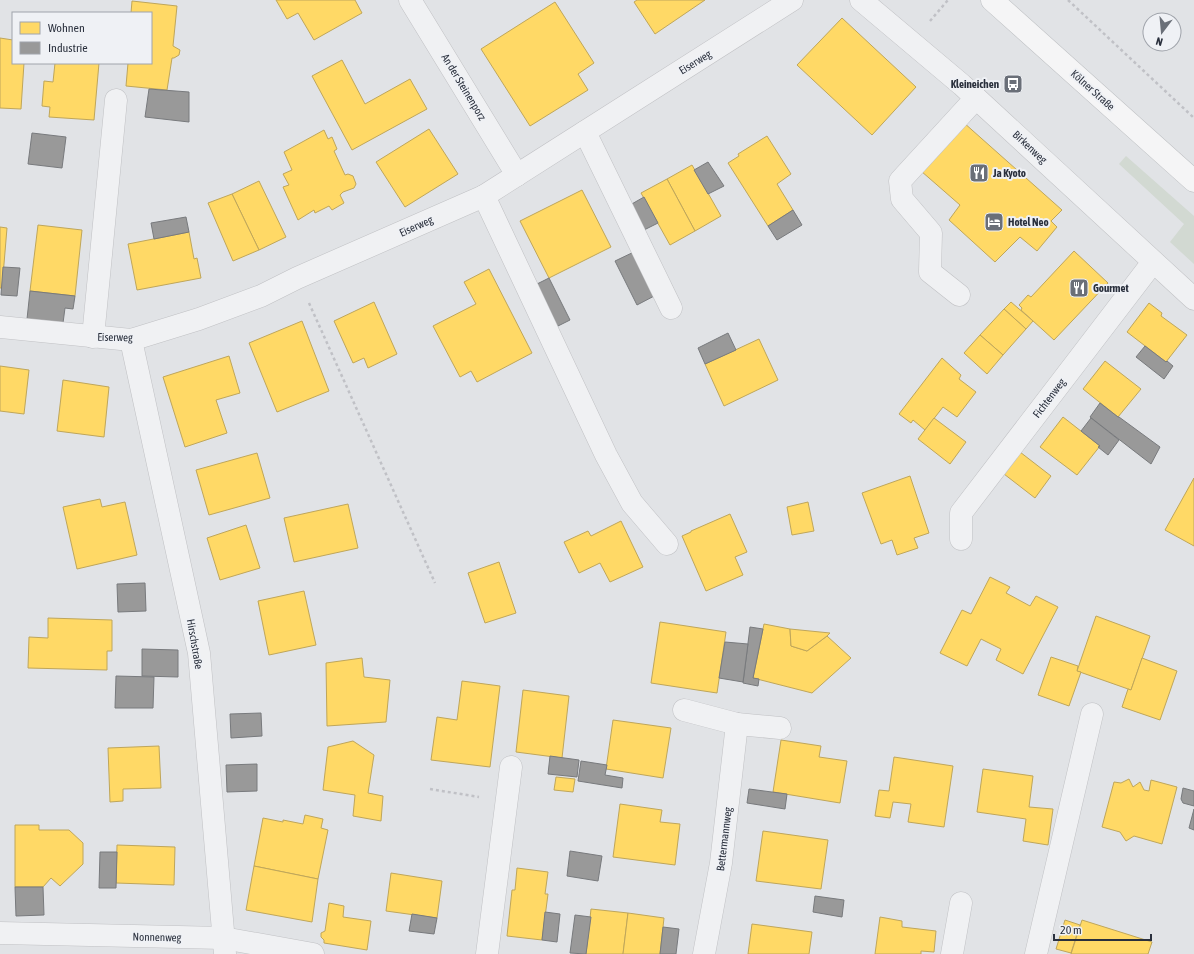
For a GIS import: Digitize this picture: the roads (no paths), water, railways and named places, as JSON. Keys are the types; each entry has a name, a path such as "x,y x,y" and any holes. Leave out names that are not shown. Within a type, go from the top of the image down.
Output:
{"main road":[{"name":"Kölner Straße","path":"992,0 1194,181"}],"street":[{"name":"An der Steinenporz","path":"410,0 517,175"},
{"name":"Eiserweg","path":"0,327 130,340 199,319 261,296 297,278 484,196 792,0"},
{"name":"Birkenweg","path":"862,0 976,98 1194,299"},
{"path":"959,295 930,272 931,233 902,199 900,181 976,98"},
{"path":"92,337 116,100"},
{"path":"585,132 672,308"},
{"path":"484,196 606,454 632,503 667,544"},
{"name":"Fichtenweg","path":"961,539 961,513 1153,262"},
{"name":"Hirschstraße","path":"130,340 199,653 224,946"},
{"path":"684,710 737,724 780,728"},
{"path":"1036,954 1092,714"},
{"name":"Bettermannweg","path":"704,954 721,863 737,724"},
{"path":"486,954 511,767"},
{"path":"952,954 961,903"},
{"name":"Nonnenweg","path":"0,933 224,946 313,954"}],"place":[{"name":"Kleineichen","path":"1013,84"},
{"name":"Ja Kyoto","path":"979,173"},
{"name":"Hotel Neo","path":"994,222"},
{"name":"Gourmet","path":"1079,288"}]}
